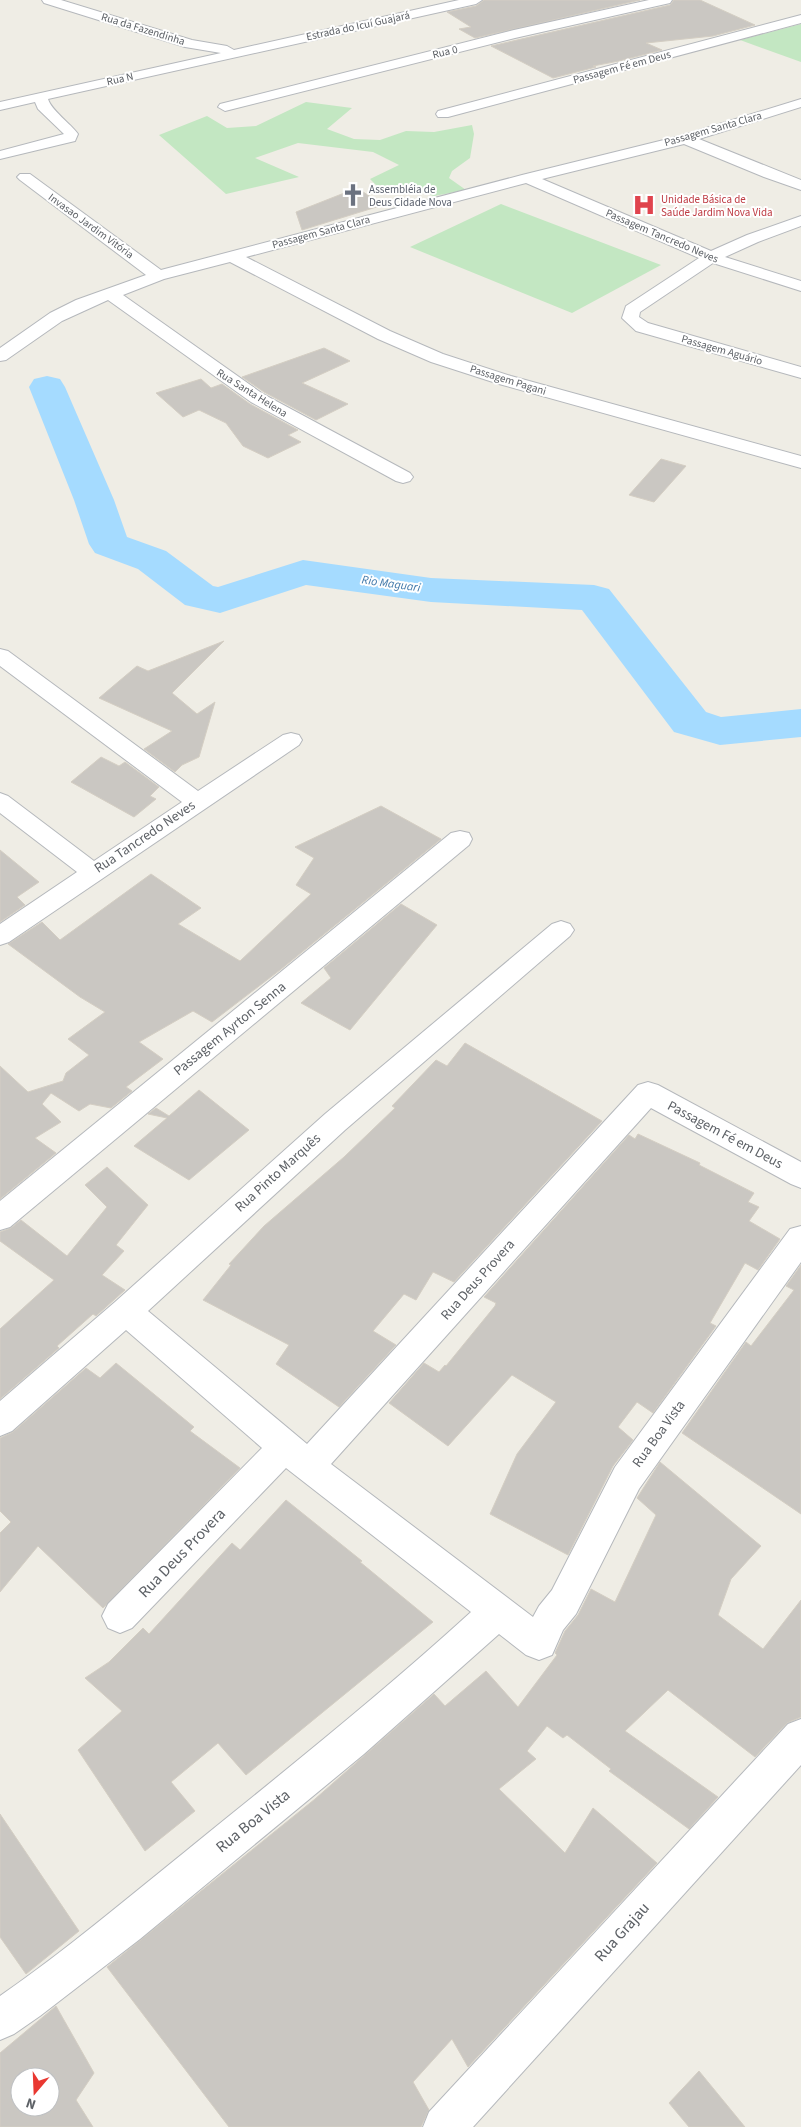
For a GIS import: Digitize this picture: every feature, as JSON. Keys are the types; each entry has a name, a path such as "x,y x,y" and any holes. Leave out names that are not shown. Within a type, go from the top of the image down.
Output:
{"street":[{"name":"Rua da Fazendinha","path":"48,0 190,44 239,52"},
{"name":"Estrada do Icuí Guajará","path":"239,52 476,0"},
{"name":"Rua 0","path":"224,107 514,34 666,0"},
{"name":"Passagem Fé em Deus","path":"442,114 801,19"},
{"name":"Rua N","path":"0,106 239,52"},
{"path":"0,155 70,138 71,134 63,124 43,106 41,96"},
{"name":"Passagem Santa Clara","path":"0,356 56,317 82,304 158,276 527,178 685,139 799,105"},
{"path":"685,139 769,174 801,185"},
{"name":"Invasao Jardim Vitória","path":"24,177 158,276"},
{"name":"Passagem Tancredo Neves","path":"527,178 713,258 801,286"},
{"path":"713,258 745,240 801,221"},
{"name":"Passagem Pagani","path":"231,256 384,335 437,358 505,380 801,462"},
{"name":"Passagem Aguário","path":"713,258 677,278 649,300 632,310 630,318 642,327 801,373"},
{"name":"Rua Santa Helena","path":"110,294 257,398 403,477"},
{"path":"0,656 197,802"},
{"name":"Rua Tancredo Neves","path":"0,936 291,740"},
{"path":"0,801 93,872"},
{"name":"Passagem Ayrton Senna","path":"0,1218 460,839"},
{"name":"Rua Pinto Marquês","path":"0,1421 126,1311 334,1122 561,930"},
{"name":"Passagem Fé em Deus","path":"648,1094 801,1176"},
{"name":"Rua Deus Provera","path":"120,1616 296,1456 648,1094"},
{"name":"Rua Boa Vista","path":"0,2020 44,1990 253,1822 438,1668 498,1611 539,1643 550,1618 564,1602 627,1478 801,1238"},
{"path":"126,1311 296,1456 498,1611"},
{"name":"Rua Grajau","path":"444,2127 801,1737"}],"green space":[{"path":"801,24 801,62 740,40"},
{"path":"306,102 352,108 327,129 354,139 380,140 406,131 434,132 472,125 474,134 470,158 452,171 449,178 466,190 434,196 404,187 380,189 370,179 399,165 373,152 298,143 255,158 299,177 226,194 159,135 207,116 227,128 256,126"},
{"path":"501,204 661,265 572,313 410,247"}],"building":[{"path":"484,0 640,0 475,38 459,29 471,27 447,12 476,6"},
{"path":"674,0 700,0 755,25 713,36 646,43 662,50 593,66 596,67 553,78 491,46 670,5"},
{"path":"357,188 383,205 302,230 296,212"},
{"path":"324,348 350,361 302,383 348,404 316,420 264,392 242,377"},
{"path":"201,379 211,388 222,384 250,404 298,430 288,435 301,442 268,458 243,446 226,423 199,410 183,417 156,393"},
{"path":"661,459 686,466 654,502 629,495"},
{"path":"224,641 172,693 197,714 215,702 199,757 182,765 175,772 144,749 172,731 99,698 137,666 148,671"},
{"path":"101,757 119,766 125,762 159,787 150,796 156,799 134,817 71,782"},
{"path":"381,806 441,839 280,970 212,1022 193,1011 139,1042 163,1059 126,1087 132,1091 111,1108 90,1104 79,1111 51,1093 42,1104 61,1122 35,1138 56,1153 0,1199 0,1066 28,1092 63,1081 66,1073 89,1055 68,1039 105,1012 80,997 8,944 42,922 60,940 151,874 201,908 178,924 240,961 311,894 296,885 314,858 295,847"},
{"path":"0,850 39,882 17,897 25,905 0,922"},
{"path":"401,904 437,925 350,1030 301,1003 331,978 324,968"},
{"path":"465,1043 602,1121 454,1282 433,1272 416,1300 404,1294 373,1331 396,1345 339,1407 276,1364 289,1345 203,1300 231,1265 229,1264 264,1226 344,1157 395,1108 392,1106 436,1060 447,1066"},
{"path":"199,1090 249,1130 189,1180 134,1146 167,1118 148,1114 156,1108 169,1116"},
{"path":"638,1134 700,1163 699,1165 754,1193 748,1202 759,1207 749,1221 780,1239 758,1270 745,1263 710,1323 716,1326 653,1413 637,1402 618,1427 633,1440 613,1466 568,1555 490,1514 517,1454 556,1402 512,1375 448,1446 389,1403 424,1363 439,1372 446,1366 495,1306 496,1303 484,1297 629,1135 635,1139"},
{"path":"107,1167 148,1205 116,1245 124,1251 102,1275 125,1290 96,1316 93,1314 57,1346 59,1348 0,1399 0,1329 54,1280 0,1241 0,1232 11,1228 21,1220 67,1256 107,1207 85,1185"},
{"path":"801,1265 801,1514 682,1433 746,1342 751,1346 794,1290 786,1286"},
{"path":"116,1363 194,1427 190,1431 240,1468 103,1608 38,1546 0,1592 0,1533 11,1522 0,1511 0,1438 13,1432 86,1368 100,1378"},
{"path":"660,1462 761,1546 731,1579 718,1615 763,1649 801,1600 801,1717 787,1723 755,1757 668,1690 625,1731 718,1797 689,1829 609,1771 611,1769 567,1735 563,1738 547,1726 527,1751 536,1759 499,1789 565,1853 593,1808 657,1863 468,2067 452,2039 413,2082 429,2110 421,2127 229,2127 107,1967 315,1799 434,1694 445,1706 486,1671 518,1707 557,1655 555,1653 565,1631 578,1615 591,1589 615,1602 656,1515 637,1498"},
{"path":"286,1500 362,1561 360,1562 433,1622 246,1775 218,1743 171,1782 195,1811 145,1851 78,1750 122,1711 85,1678 109,1662 143,1628 149,1634 232,1543 240,1550"},
{"path":"0,1814 79,1931 26,1974 0,1937"},
{"path":"56,2006 94,2073 76,2100 93,2127 0,2127 0,2053"},
{"path":"699,2071 745,2127 689,2127 669,2103"}],"waterway":[{"name":"Rio Maguari","path":"47,387 94,500 109,544 152,560 200,596 220,600 303,572 431,590 594,598 690,722 720,731 801,723"}],"place":[{"name":"Assembléia de Deus Cidade Nova","path":"353,195"},
{"name":"Unidade Básica de Saúde Jardim Nova Vida","path":"644,205"}]}
